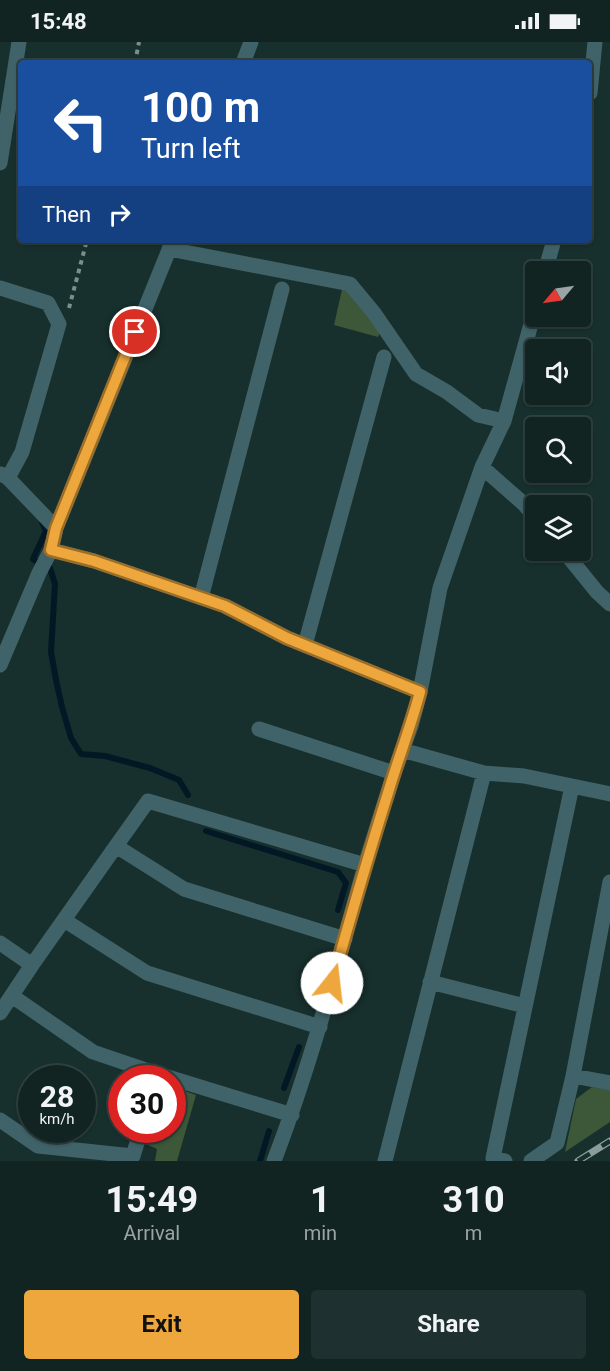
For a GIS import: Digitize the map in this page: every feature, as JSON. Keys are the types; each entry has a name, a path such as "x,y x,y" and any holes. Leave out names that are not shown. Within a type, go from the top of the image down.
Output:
{"street":[{"path":"0,164 19,42"},
{"path":"244,60 251,42"},
{"path":"592,73 595,42"},
{"path":"548,261 553,243"},
{"path":"0,665 51,550 56,528 171,244 350,284 374,313 416,374 447,392 478,415 504,421"},
{"path":"0,288 48,303 59,324 22,452 4,476 56,528"},
{"path":"201,598 282,289"},
{"path":"274,1161 292,1115 320,1027 365,865 411,726 420,692 440,588 482,466 504,421 530,327"},
{"path":"305,645 384,357"},
{"path":"482,466 525,505"},
{"path":"51,550 94,561 225,606 287,638 420,692"},
{"path":"572,561 610,604"},
{"path":"259,729 394,773"},
{"path":"402,750 484,773 524,776 610,794"},
{"path":"385,1161 484,773"},
{"path":"505,1161 494,1158 572,786"},
{"path":"0,1013 148,801 365,865"},
{"path":"116,846 184,889 345,939"},
{"path":"531,1161 557,1143 573,1076 610,882"},
{"path":"64,920 147,973 320,1027"},
{"path":"0,944 32,965"},
{"path":"430,982 525,1006"},
{"path":"12,996 93,1052 128,1065"},
{"path":"573,1076 610,1083"},
{"path":"186,1084 292,1115"},
{"path":"0,1120 38,1146 133,1156 137,1143"}],"path":[{"path":"136,60 139,42"},
{"path":"59,324 70,307 86,243"}],"green space":[{"path":"343,285 381,330 378,337 334,325"},
{"path":"592,1087 610,1090 610,1122 565,1152 576,1099"},
{"path":"186,1091 196,1095 186,1130"},
{"path":"149,1143 182,1143 177,1161 155,1161 157,1149 148,1145"}],"waterway":[{"path":"36,561 33,559 46,531 42,522"},
{"path":"50,568 55,584 51,652 71,738 81,754 105,756 150,768 179,780 188,795"},
{"path":"206,831 338,872 346,883 338,910"},
{"path":"314,999 324,959"},
{"path":"284,1088 299,1047"},
{"path":"260,1161 269,1131"}],"railway":[{"path":"578,1161 610,1141"}],"route":[{"path":"135,332 56,528 51,550 94,561 225,606 287,638 420,692 365,865 332,983"}]}
